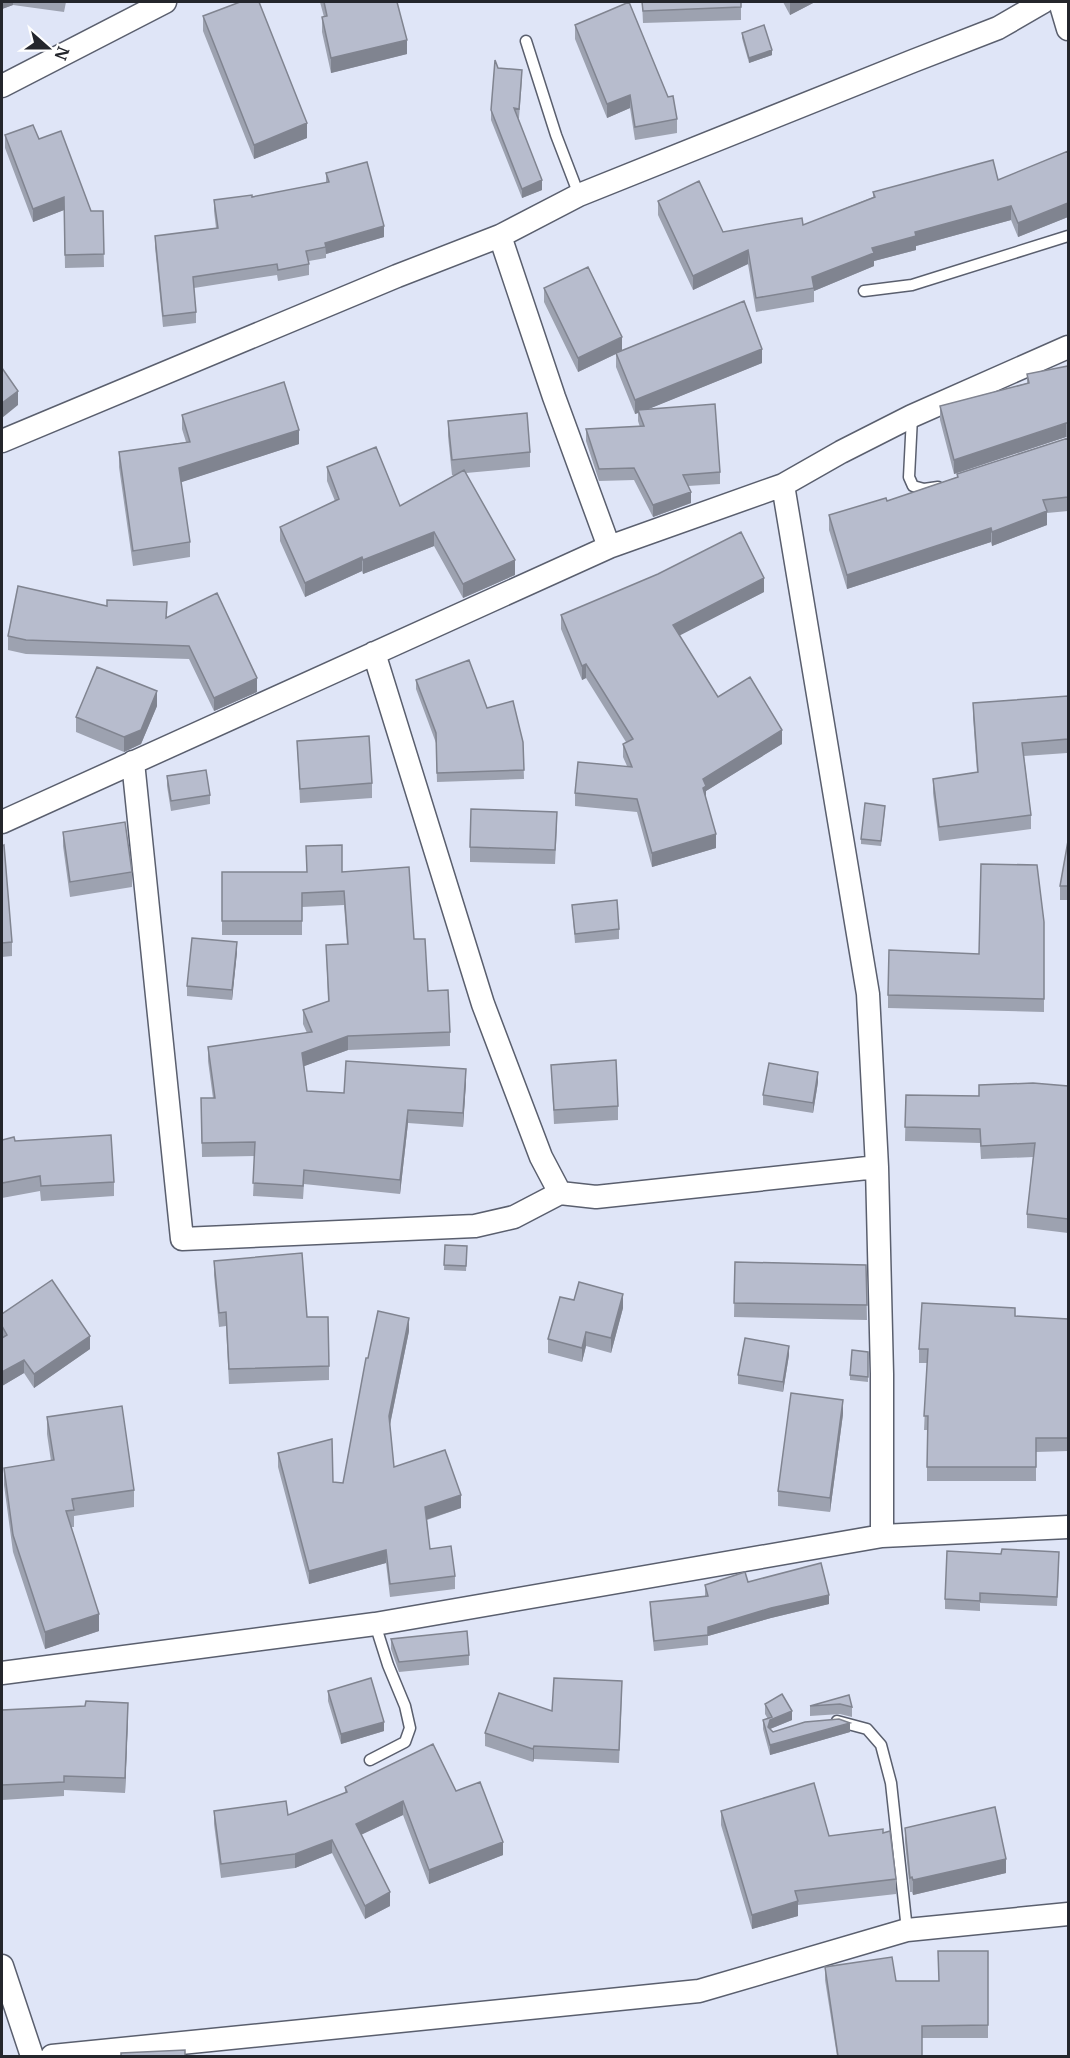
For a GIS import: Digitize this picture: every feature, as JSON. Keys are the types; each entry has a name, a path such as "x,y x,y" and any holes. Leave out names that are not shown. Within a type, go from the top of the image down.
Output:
{"street":[{"path":"2,86 165,2"},
{"path":"2,441 397,276 500,236 579,195 998,28 1043,2"},
{"path":"1060,2 1068,29"},
{"path":"500,236 554,397 609,547"},
{"path":"2,822 609,547 783,485 912,416 1068,347"},
{"path":"783,485 868,994 877,1167 882,1374 882,1536"},
{"path":"374,653 483,1004 542,1157 560,1193"},
{"path":"134,762 182,1239 475,1226 514,1217 560,1193 596,1197 877,1167"},
{"path":"2,1673 375,1624 882,1536 1068,1527"},
{"path":"52,2056 699,1991 907,1930 1068,1914"},
{"path":"2,1966 32,2056"}],"lane":[{"path":"526,41 556,135 579,195"},
{"path":"864,291 912,285 1068,236"},
{"path":"912,416 909,477 913,486 924,489 948,484"},
{"path":"370,1760 405,1742 410,1728 405,1706 388,1665 375,1624"},
{"path":"822,1723 840,1721 867,1729 881,1745 891,1783 907,1930"}],"building":[{"path":"240,2 259,2 307,123 254,145 203,16"},
{"path":"324,2 397,2 407,40 331,58 322,17 327,16"},
{"path":"629,2 668,97 673,96 677,119 635,127 630,95 607,104 575,25"},
{"path":"642,2 741,2 741,7 643,11"},
{"path":"764,25 772,50 749,58 742,33"},
{"path":"495,60 498,68 522,70 519,109 514,108 542,180 522,189 491,110"},
{"path":"33,125 39,139 61,131 91,211 103,211 104,254 65,255 64,197 33,209 5,135"},
{"path":"1068,151 1068,203 1018,223 1011,206 915,232 916,236 872,248 874,253 812,277 814,288 756,298 748,250 693,276 658,201 699,181 723,232 802,218 803,225 875,197 873,192 993,160 998,180"},
{"path":"367,162 384,226 325,243 326,247 306,251 309,264 278,270 277,264 193,277 196,312 163,316 155,236 218,228 214,200 252,195 252,197 329,182 326,173"},
{"path":"588,267 622,337 578,358 544,288"},
{"path":"744,301 762,349 635,400 616,353"},
{"path":"1068,366 1068,423 954,460 940,406 1029,383 1027,374"},
{"path":"2,368 18,391 2,403"},
{"path":"284,382 299,430 179,468 190,542 133,551 119,452 190,442 182,415"},
{"path":"715,404 720,472 683,475 691,492 653,505 634,468 599,469 586,429 644,426 638,410"},
{"path":"527,413 530,452 452,460 448,421"},
{"path":"1068,438 1068,497 1043,500 1047,511 992,532 991,528 847,575 829,515 886,498 887,501 958,477 957,474"},
{"path":"376,447 400,506 464,470 515,560 463,584 434,532 363,560 362,557 305,583 280,527 339,499 327,467"},
{"path":"741,532 764,578 673,625 718,697 750,677 782,730 703,779 706,786 703,788 716,834 652,853 637,799 575,793 578,762 632,767 623,744 633,739 586,664 582,666 561,615 658,574"},
{"path":"18,586 107,606 107,600 167,602 166,618 217,593 257,678 214,698 189,646 26,640 8,636"},
{"path":"469,660 487,708 513,701 523,742 524,770 437,773 436,733 416,680"},
{"path":"97,667 157,691 141,730 124,737 76,717"},
{"path":"1068,696 1068,739 1022,743 1031,815 939,827 933,779 978,772 973,703"},
{"path":"369,736 372,783 300,789 297,741"},
{"path":"206,770 210,795 171,801 167,776"},
{"path":"865,803 885,806 881,841 861,839"},
{"path":"471,809 557,812 555,850 470,847"},
{"path":"125,822 132,872 70,882 63,832"},
{"path":"1068,841 1068,886 1060,886"},
{"path":"4,845 12,942 2,943 2,846"},
{"path":"342,845 342,872 409,867 414,939 425,939 428,991 448,990 450,1032 348,1036 302,1053 307,1091 344,1093 346,1061 466,1069 463,1113 408,1110 400,1180 304,1170 303,1186 253,1183 255,1142 202,1143 201,1098 215,1098 208,1047 312,1032 303,1010 329,1001 326,945 348,944 344,891 302,893 302,921 222,921 222,872 307,872 306,846"},
{"path":"981,864 1037,865 1044,922 1044,999 888,995 889,950 979,954"},
{"path":"617,900 619,929 575,934 572,905"},
{"path":"192,938 237,942 232,990 187,986"},
{"path":"616,1060 618,1106 554,1110 551,1065"},
{"path":"769,1063 818,1072 813,1103 763,1095"},
{"path":"1033,1083 1068,1086 1068,1219 1027,1214 1035,1143 981,1146 980,1129 905,1127 906,1095 979,1096 979,1085"},
{"path":"111,1135 114,1182 41,1186 40,1176 2,1183 2,1140 14,1137 15,1141"},
{"path":"445,1245 467,1246 466,1266 444,1265"},
{"path":"302,1253 307,1317 328,1317 329,1366 229,1369 226,1312 219,1313 214,1261"},
{"path":"735,1262 866,1265 867,1305 734,1303"},
{"path":"52,1280 90,1336 34,1374 24,1360 2,1372 2,1338 7,1335 2,1326 2,1314"},
{"path":"579,1282 623,1294 611,1338 586,1332 582,1348 548,1339 560,1297 574,1300"},
{"path":"922,1303 1015,1308 1015,1316 1068,1319 1068,1438 1036,1438 1036,1467 927,1467 928,1416 924,1416 928,1349 919,1349"},
{"path":"378,1311 409,1318 389,1416 394,1467 445,1450 461,1495 425,1507 430,1549 451,1546 455,1576 390,1584 386,1550 309,1571 278,1453 332,1439 333,1482 343,1483 366,1358 368,1358"},
{"path":"745,1338 789,1346 783,1382 738,1375"},
{"path":"852,1350 868,1352 868,1377 850,1375"},
{"path":"791,1393 843,1400 830,1498 778,1491"},
{"path":"122,1406 134,1490 72,1499 74,1510 66,1511 99,1614 45,1632 13,1535 4,1468 54,1460 47,1417"},
{"path":"1002,1549 1059,1552 1057,1597 980,1593 980,1601 945,1599 947,1551 1001,1554"},
{"path":"821,1563 829,1595 771,1608 708,1627 708,1635 654,1641 650,1602 708,1596 705,1585 745,1572 748,1582"},
{"path":"467,1631 469,1655 399,1662 391,1639"},
{"path":"371,1678 384,1722 341,1734 328,1691"},
{"path":"554,1678 622,1681 619,1750 534,1746 533,1749 485,1733 499,1693 552,1711"},
{"path":"782,1694 792,1711 770,1720 768,1727 773,1732 805,1722 839,1719 850,1723 770,1745 763,1720 772,1717 765,1704"},
{"path":"849,1695 852,1707 840,1704 810,1706"},
{"path":"86,1701 128,1703 125,1778 64,1776 64,1782 2,1785 2,1710 85,1706"},
{"path":"433,1744 456,1791 480,1782 503,1842 429,1870 403,1801 356,1824 390,1892 365,1906 332,1840 295,1854 221,1864 214,1811 286,1801 288,1815 347,1792 345,1787"},
{"path":"814,1783 829,1836 883,1829 883,1833 890,1831 896,1879 795,1891 798,1901 752,1915 721,1811"},
{"path":"995,1807 1006,1859 913,1880 912,1877 910,1878 905,1828"},
{"path":"938,1951 988,1951 988,2025 922,2026 922,2056 838,2056 825,1967 892,1957 896,1981 939,1981"},
{"path":"185,2050 185,2056 121,2056 121,2053"}]}
